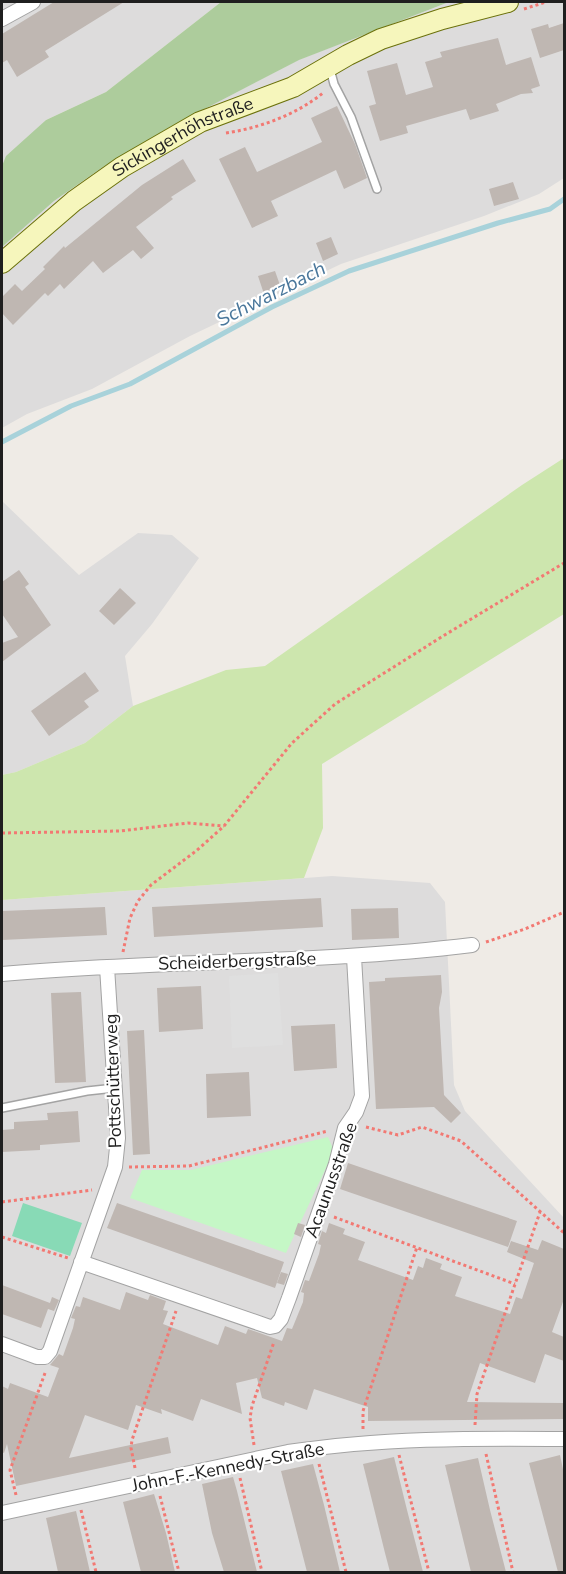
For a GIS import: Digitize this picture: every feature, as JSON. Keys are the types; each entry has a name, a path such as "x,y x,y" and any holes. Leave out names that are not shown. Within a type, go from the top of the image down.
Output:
{"main road":[{"name":"Sickingerhöhstraße","path":"2,263 74,201 122,167 200,122 332,75 381,39 442,19 508,2"}],"street":[{"path":"2,19 33,2"},
{"name":"Scheiderbergstraße","path":"2,974 114,966 354,957 472,945"},
{"name":"Acaunusstraße","path":"274,1326 281,1319 290,1298 336,1164 346,1126 356,1112 362,1096 354,957"},
{"name":"Pottschütterweg","path":"45,1357 50,1351 115,1167 118,1138 114,966"},
{"path":"81,1262 274,1326"},
{"path":"2,1344 37,1357 45,1357"},
{"name":"John-F.-Kennedy-Straße","path":"2,1513 256,1458 315,1448 478,1439 564,1439"}],"lane":[{"path":"332,75 351,117 377,189"},
{"path":"2,1108 87,1090 116,1088"}],"path":[{"path":"221,134 252,129 318,98 332,75"},
{"path":"114,966 138,901 151,885 196,851 224,826 292,742 335,704 564,563"},
{"path":"2,833 120,831 188,823 224,826"},
{"path":"472,945 525,929 564,912"},
{"path":"115,1167 189,1166 346,1126 398,1135 423,1127 461,1141 564,1233"},
{"path":"2,1202 107,1188"},
{"path":"319,1212 515,1284"},
{"path":"513,1572 478,1439 477,1394 540,1212"},
{"path":"2,1237 81,1262"},
{"path":"363,1444 363,1411 417,1247"},
{"path":"139,1485 131,1448 132,1440 181,1295"},
{"path":"256,1458 250,1418 252,1406 277,1336 274,1326"},
{"path":"13,1481 10,1470 47,1366 45,1357"},
{"path":"395,1442 429,1572"},
{"path":"315,1448 346,1572"},
{"path":"236,1463 262,1572"},
{"path":"156,1481 179,1572"},
{"path":"78,1498 96,1572"}],"shaded area":[{"path":"2,2 221,2 106,92 46,120 2,166"},
{"path":"449,2 564,2 564,178 539,194 484,216 341,264 190,336 92,389 27,414 2,428 2,247 8,241 54,201 103,167 170,127 298,60"},
{"path":"2,501 79,575 138,533 172,535 199,558 152,624 125,656 133,706 85,743 16,772 2,775"},
{"path":"332,876 430,883 445,902 454,1085 465,1111 564,1218 564,1572 2,1572 2,900"},
{"path":"278,973 283,1045 232,1048 229,976"}],"green space":[{"path":"221,2 449,2 299,60 170,127 103,167 54,201 2,247 2,166 6,156 46,120 106,92"},
{"path":"564,458 564,614 322,764 323,828 304,878 2,900 2,775 16,772 85,743 133,706 226,670 265,666 522,485"},
{"path":"328,1137 334,1151 286,1253 130,1198 142,1170 191,1170"},
{"path":"23,1203 82,1223 70,1256 12,1236"}],"building":[{"path":"54,2 124,2 45,51 49,57 17,77 7,60 2,63 2,34"},
{"path":"564,23 564,50 540,58 531,29 548,24 549,28"},
{"path":"498,38 506,65 531,57 540,86 531,89 533,93 521,94 496,104 499,111 470,120 466,109 406,126 408,133 380,141 369,106 376,104 367,71 397,63 406,95 433,87 425,62 442,57 440,52"},
{"path":"337,106 355,144 367,178 344,189 336,170 271,201 278,216 252,228 219,159 245,147 257,172 322,142 311,118"},
{"path":"183,159 196,181 171,197 173,199 136,227 154,248 141,259 133,250 103,273 93,261 64,289 60,284 48,296 45,293 13,325 2,313 2,297 15,284 22,291 45,269 43,267 64,246 65,248 142,185"},
{"path":"513,182 519,199 494,206 489,189"},
{"path":"331,237 338,254 323,261 316,243"},
{"path":"275,271 281,288 264,294 258,276"},
{"path":"19,570 29,584 25,587 51,625 2,662 2,643 18,637 2,614 2,582"},
{"path":"120,588 136,603 114,625 99,611"},
{"path":"85,672 99,691 84,701 89,707 49,736 31,711"},
{"path":"321,898 323,927 154,937 152,907"},
{"path":"105,907 107,935 2,940 2,911"},
{"path":"398,908 399,938 352,940 351,909"},
{"path":"441,975 442,992 439,1008 444,1095 461,1113 451,1123 434,1107 376,1109 369,982 385,981 385,978"},
{"path":"201,986 203,1029 159,1032 157,988"},
{"path":"81,992 86,1082 55,1083 51,993"},
{"path":"335,1024 337,1068 294,1071 291,1026"},
{"path":"144,1030 150,1154 133,1155 127,1031"},
{"path":"249,1072 251,1116 207,1118 206,1074"},
{"path":"78,1111 80,1142 40,1145 40,1150 2,1152 2,1130 14,1129 14,1122 48,1120 47,1113"},
{"path":"348,1163 517,1221 508,1247 340,1189"},
{"path":"117,1203 284,1262 275,1288 107,1228"},
{"path":"298,1223 305,1225 301,1237 294,1234"},
{"path":"329,1223 345,1229 343,1234 365,1242 358,1260 413,1280 418,1266 423,1268 426,1258 442,1264 440,1269 462,1277 455,1296 510,1314 516,1297 522,1299 534,1263 507,1252 511,1241 538,1250 542,1240 564,1249 564,1299 552,1332 564,1337 564,1361 545,1354 535,1383 480,1363 467,1402 564,1403 564,1419 368,1421 368,1407 314,1389 307,1410 285,1402 284,1406 262,1398 257,1378 236,1383 242,1414 201,1399 193,1421 161,1409 162,1414 136,1405 128,1430 85,1415 69,1458 168,1437 171,1453 16,1486 7,1444 4,1453 2,1452 2,1386 8,1389 10,1383 48,1397 59,1368 50,1365 59,1354 63,1356 75,1319 71,1318 76,1306 80,1307 83,1297 120,1310 126,1292 148,1300 150,1295 166,1301 163,1310 168,1311 163,1324 218,1345 225,1326 246,1334 248,1329 282,1341 287,1328 292,1329 303,1302 304,1293 301,1292 305,1280 309,1281 319,1254 321,1245 318,1244 322,1231 326,1233"},
{"path":"281,1272 288,1274 284,1285 277,1283"},
{"path":"2,1285 50,1303 52,1297 59,1300 54,1311 48,1309 41,1328 2,1314"},
{"path":"560,1455 564,1474 564,1572 558,1572 529,1463"},
{"path":"394,1457 423,1572 390,1572 385,1553 363,1464"},
{"path":"478,1458 506,1572 471,1572 445,1465"},
{"path":"313,1464 340,1572 307,1572 281,1471"},
{"path":"233,1477 257,1572 224,1572 212,1533 202,1484"},
{"path":"154,1494 175,1572 141,1572 123,1502"},
{"path":"76,1511 90,1572 58,1572 46,1518"}],"waterway":[{"name":"Schwarzbach","path":"2,442 71,406 130,384 272,307 349,271 498,223 550,209 564,199"}]}
